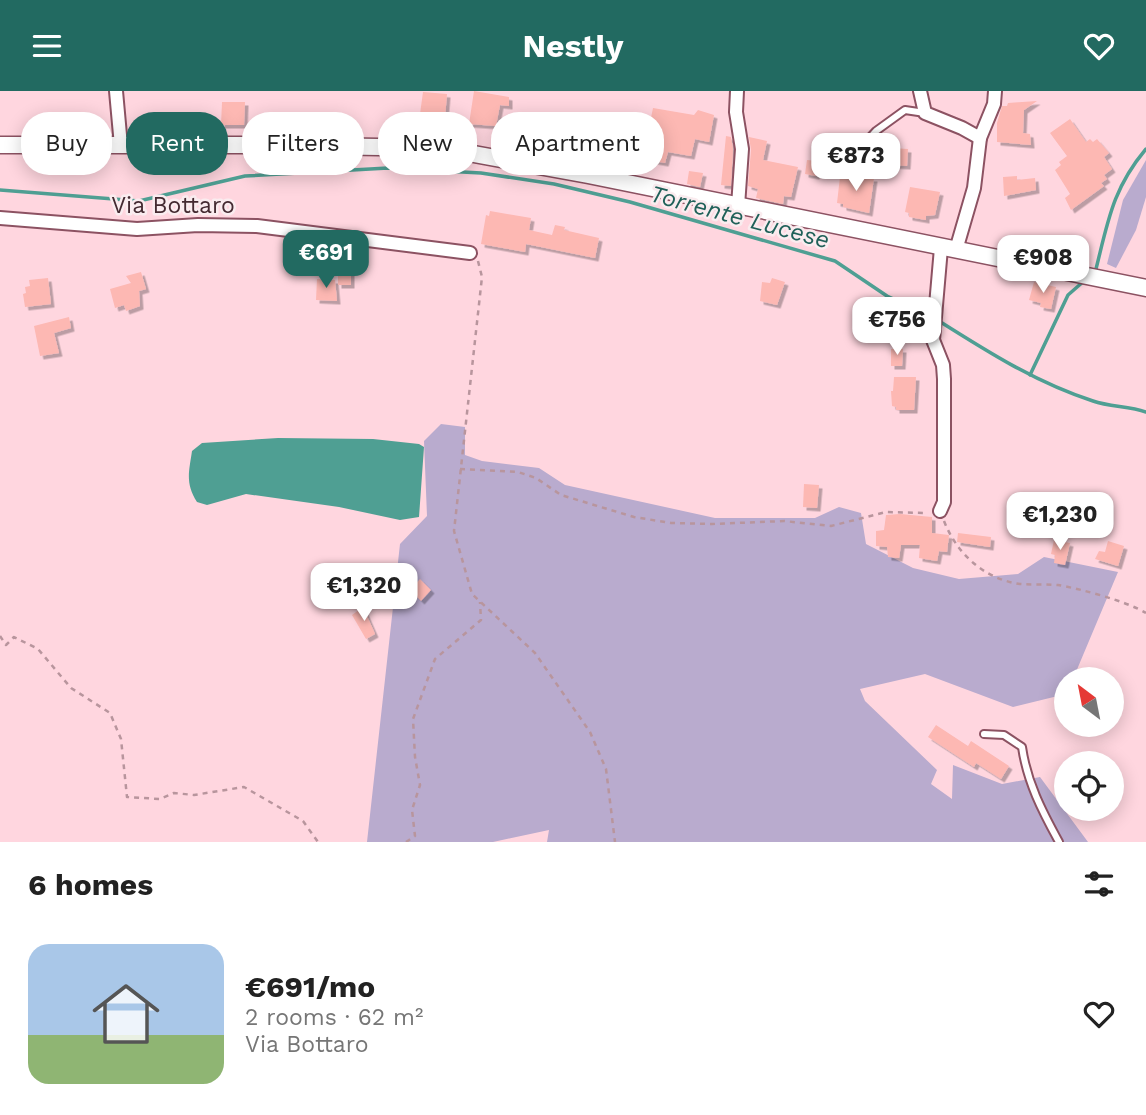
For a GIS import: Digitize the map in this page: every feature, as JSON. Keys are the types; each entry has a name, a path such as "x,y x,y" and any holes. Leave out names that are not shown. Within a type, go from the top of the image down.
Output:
{"main road":[{"path":"0,145 441,148 1146,288"}],"street":[{"path":"116,91 121,146"},
{"path":"737,91 736,112 742,149 738,206"},
{"path":"920,91 925,113 980,138"},
{"path":"940,511 944,502 944,379 943,365 933,340 937,303 948,249 974,188 980,138 994,104 995,91"},
{"name":"Via Bottaro","path":"0,218 137,229 198,225 257,226 470,253"}],"lane":[{"path":"864,144 876,131 905,110 925,113"},
{"path":"984,734 1004,735 1022,747 1038,804 1059,842"}],"path":[{"path":"470,253 478,259 482,277 454,531 472,594 535,653 590,732 606,769 615,842"},
{"path":"460,469 518,472 536,478 561,495 634,517 671,523 784,521 831,526 886,512 934,514 940,511 951,536 967,558 1001,580 1058,586 1134,605 1146,613"},
{"path":"406,842 415,836 412,810 420,785 412,719 435,659 481,620 480,602"},
{"path":"0,636 6,645 14,637 38,649 71,688 110,713 121,739 128,797 160,799 174,793 194,795 244,786 303,821 318,842"}],"shaded area":[{"path":"1146,160 1146,197 1136,230 1116,268 1107,264 1123,200"},
{"path":"441,424 465,427 465,455 482,461 539,468 565,485 715,518 815,518 839,507 861,513 866,544 913,568 959,579 1018,574 1044,557 1118,572 1078,667 1054,667 1054,697 1013,707 925,674 860,689 865,701 937,770 931,784 952,799 953,765 1002,784 1040,777 1054,796 1054,821 1072,821 1088,842 547,842 549,830 493,842 367,842 400,544 427,516 424,441"},
{"path":"278,438 373,439 419,444 424,447 419,517 400,520 339,507 246,494 207,505 197,502 189,483 189,471 192,451 202,443"}],"building":[{"path":"474,91 509,97 509,106 500,105 499,112 491,112 491,126 477,125 477,112 471,112"},
{"path":"423,92 447,94 445,112 420,112"},
{"path":"1037,101 1024,110 1023,133 1030,134 1031,145 997,142 997,123 1002,106 1007,106 1008,103"},
{"path":"222,102 245,102 242,125 228,125 228,112 222,112"},
{"path":"653,108 694,115 698,110 714,115 709,142 695,139 691,156 668,152 664,163 664,112 652,112"},
{"path":"1070,119 1086,142 1097,139 1109,153 1104,157 1112,169 1104,175 1107,179 1101,183 1104,186 1071,210 1065,198 1070,194 1055,170 1061,165 1059,162 1067,156 1050,133"},
{"path":"726,136 731,137 733,149 731,186 721,185"},
{"path":"749,137 767,141 763,160 798,167 791,197 784,196 783,204 756,198 758,189 748,186 751,150"},
{"path":"875,147 908,149 907,166 874,164"},
{"path":"807,160 818,161 816,176 805,174"},
{"path":"689,171 703,173 700,187 687,184"},
{"path":"1017,176 1017,180 1035,178 1036,190 1004,196 1003,177"},
{"path":"840,177 874,178 869,213 837,203"},
{"path":"910,187 940,192 935,215 926,216 926,220 909,217 909,213 905,212"},
{"path":"490,211 531,218 529,230 552,235 555,225 565,227 564,230 599,238 595,258 526,244 525,252 481,244 486,215 489,216"},
{"path":"307,245 359,250 358,262 351,261 351,285 338,285 338,260 306,257"},
{"path":"141,272 146,289 139,291 140,306 126,311 124,305 115,308 110,289 131,283 126,276"},
{"path":"48,278 51,304 25,307 23,294 26,293 25,287 30,286 29,280"},
{"path":"772,278 785,282 777,305 760,301 762,282 770,283"},
{"path":"317,279 335,280 337,301 316,300"},
{"path":"1034,282 1056,287 1051,309 1040,307 1041,303 1029,300"},
{"path":"69,317 71,328 54,333 59,353 40,356 34,326"},
{"path":"891,349 903,349 902,366 891,366"},
{"path":"894,377 916,377 914,410 896,410 896,407 892,406"},
{"path":"804,484 819,485 817,508 803,507"},
{"path":"886,515 932,517 932,533 949,535 947,552 939,551 937,561 919,558 920,545 901,545 899,558 888,557 887,547 876,546 876,531 884,530"},
{"path":"958,533 991,537 990,547 957,542"},
{"path":"1054,540 1070,543 1065,565 1054,563 1055,555 1051,554"},
{"path":"1108,541 1124,546 1118,566 1095,559 1099,551 1105,552"},
{"path":"420,579 431,590 421,601 410,590"},
{"path":"363,607 375,634 366,639 352,615"},
{"path":"936,725 968,746 971,741 1009,766 1001,779 976,763 974,767 928,737"}],"waterway":[{"path":"1092,273 1096,269 1108,220 1119,191 1146,149"},
{"name":"Torrente Lucese","path":"0,190 139,201 245,176 388,168 481,173 554,184 630,202 835,261 887,296 932,317"},
{"path":"1030,375 1068,295 1084,281"},
{"name":"Torrente Lucese","path":"939,321 994,355 1072,394 1099,403 1146,412"}]}
